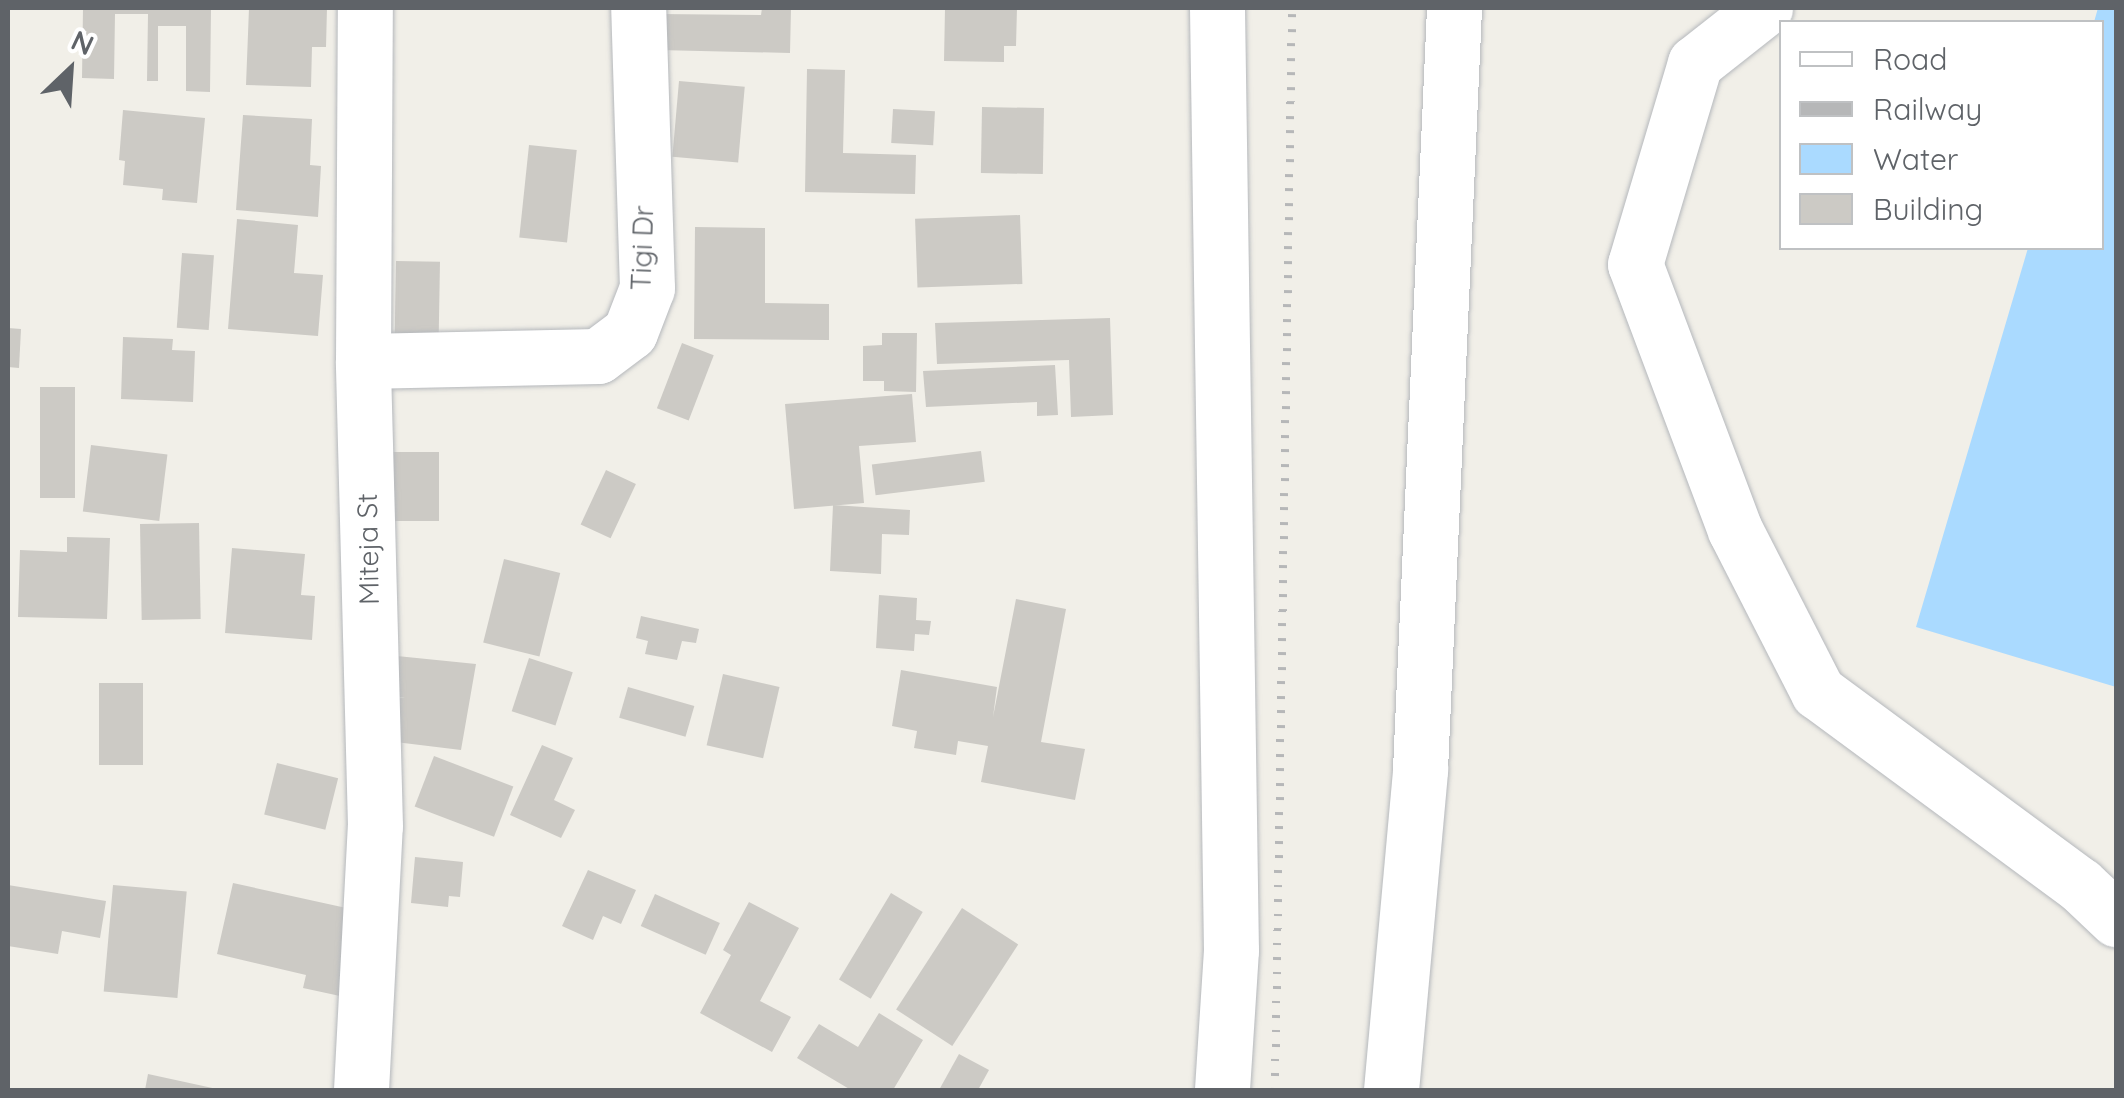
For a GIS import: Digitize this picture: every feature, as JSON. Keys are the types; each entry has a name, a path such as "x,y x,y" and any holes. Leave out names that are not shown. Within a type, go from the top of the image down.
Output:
{"street":[{"name":"Miteja St","path":"361,1090 375,826 363,361 365,8"},
{"name":"Tigi Dr","path":"363,361 598,356 630,332 647,288 638,8"},
{"path":"1216,8 1231,950 1222,1090"},
{"path":"1391,1090 1420,770 1454,8"},
{"path":"1765,8 1696,62 1634,264 1735,530 1818,692 2080,886 2116,920"}],"water":[{"path":"2098,8 2116,8 2116,687 1916,627 2027,250 2104,250 2104,20 2095,20"}],"building":[{"path":"83,8 211,8 210,92 186,91 186,26 158,26 158,81 147,81 148,14 115,14 114,79 82,78"},
{"path":"249,8 327,8 326,47 312,47 311,87 246,85"},
{"path":"762,8 791,8 790,53 658,50 658,14 761,15"},
{"path":"945,8 1017,8 1016,46 1004,46 1004,62 944,61"},
{"path":"807,69 845,70 843,153 916,155 915,194 805,192"},
{"path":"679,81 745,87 738,162 672,157"},
{"path":"982,107 1044,108 1043,174 981,173"},
{"path":"893,109 935,111 933,145 891,143"},
{"path":"123,110 205,118 197,203 162,200 163,189 123,185 125,161 119,160"},
{"path":"243,115 312,119 310,165 321,166 318,217 236,210"},
{"path":"529,145 577,150 567,243 519,237"},
{"path":"1020,215 1022,284 917,288 915,219"},
{"path":"237,219 298,225 294,273 323,275 318,336 228,329"},
{"path":"695,227 765,228 765,303 829,304 829,340 694,339"},
{"path":"182,253 214,255 209,330 177,328"},
{"path":"396,261 440,262 438,352 394,351"},
{"path":"1110,318 1113,415 1071,417 1069,360 937,364 935,323"},
{"path":"8,328 21,329 19,368 8,367"},
{"path":"882,333 917,333 916,392 884,391 884,381 863,381 863,346 882,345"},
{"path":"123,337 173,339 172,350 195,351 193,402 121,399"},
{"path":"682,343 714,355 689,421 657,408"},
{"path":"1055,365 1058,415 1037,416 1037,402 926,407 923,371"},
{"path":"40,387 75,387 75,498 40,498"},
{"path":"912,394 916,442 859,446 864,503 794,509 785,404"},
{"path":"91,445 167,454 159,521 83,512"},
{"path":"981,451 985,482 876,495 872,464"},
{"path":"387,452 439,452 439,521 387,521"},
{"path":"606,470 636,484 611,538 581,524"},
{"path":"833,505 910,510 909,535 882,534 881,574 830,571"},
{"path":"199,523 201,619 142,620 140,524"},
{"path":"67,537 110,538 107,619 18,617 20,550 67,552"},
{"path":"232,548 305,554 301,595 315,596 312,640 225,633"},
{"path":"504,559 560,573 539,656 483,642"},
{"path":"879,595 917,598 916,620 931,621 929,635 915,634 914,651 876,648"},
{"path":"1016,599 1066,609 1041,742 1085,749 1075,800 981,782 988,746 958,741 956,755 914,748 917,731 892,726 901,670 997,687 993,717"},
{"path":"641,616 699,629 696,643 682,641 677,660 645,654 648,641 636,638"},
{"path":"387,655 476,664 461,750 379,740 383,698 405,698 383,695"},
{"path":"529,658 573,672 555,725 512,711"},
{"path":"723,674 780,687 763,758 707,745"},
{"path":"99,683 143,683 143,765 99,765"},
{"path":"628,687 694,706 686,737 619,718"},
{"path":"542,745 573,758 554,800 575,810 561,838 510,815"},
{"path":"434,756 513,786 494,837 415,806"},
{"path":"277,763 338,778 325,830 264,814"},
{"path":"415,857 463,862 460,897 449,896 448,907 411,903"},
{"path":"588,870 636,890 621,924 603,916 593,940 562,926"},
{"path":"233,883 360,911 340,996 303,988 306,975 217,954"},
{"path":"8,885 106,901 100,938 62,931 58,954 8,946"},
{"path":"113,885 187,891 177,998 104,992"},
{"path":"891,893 923,912 871,999 839,980"},
{"path":"655,894 720,923 706,955 641,926"},
{"path":"749,902 799,928 760,1001 791,1017 772,1052 700,1013 731,955 723,950"},
{"path":"962,908 1018,944 952,1046 896,1009"},
{"path":"879,1013 923,1040 893,1090 851,1090 797,1058 819,1024 858,1047"},
{"path":"959,1054 989,1070 978,1090 939,1090"},
{"path":"148,1074 217,1089 217,1090 145,1090"}],"railway":[{"path":"1275,1090 1292,8"}]}
